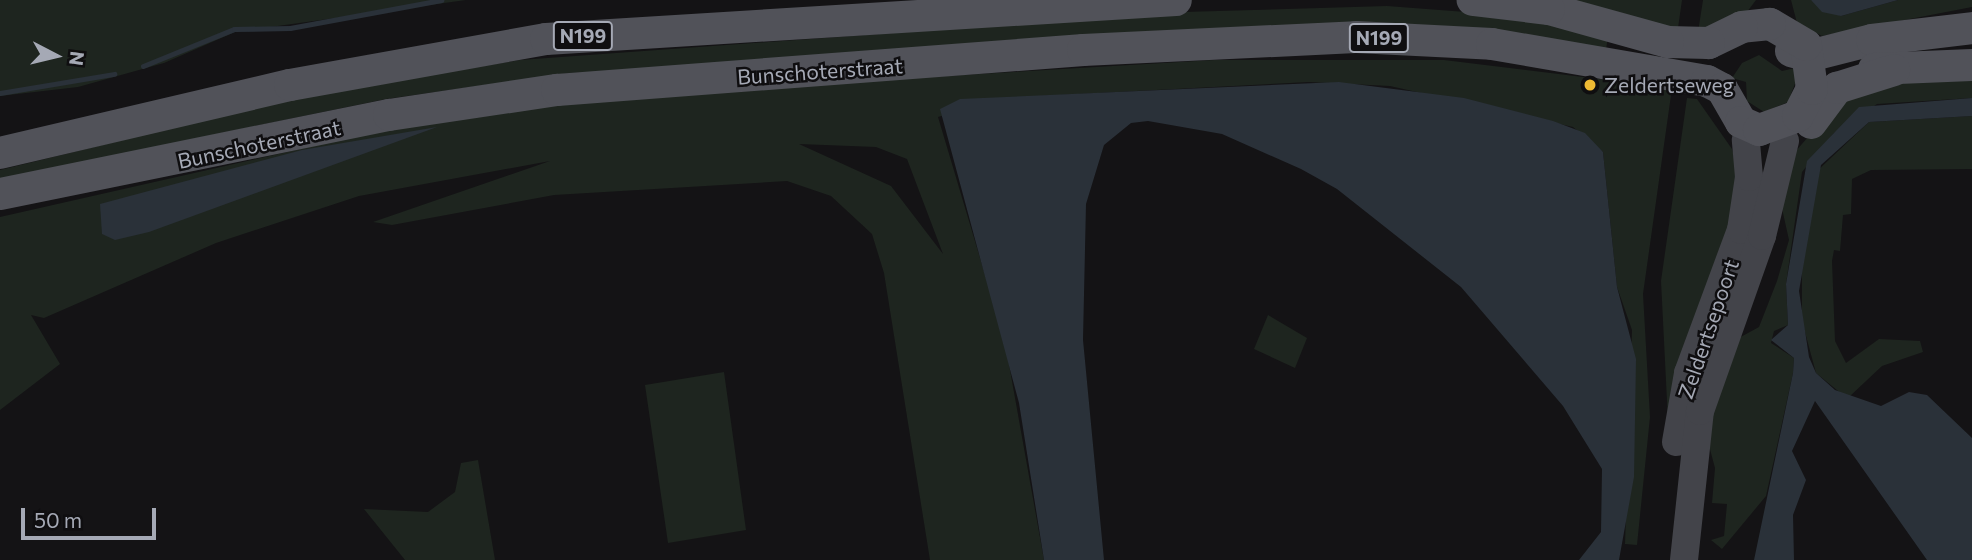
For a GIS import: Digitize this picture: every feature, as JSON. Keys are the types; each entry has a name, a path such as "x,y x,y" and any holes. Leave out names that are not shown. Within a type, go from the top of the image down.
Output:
{"main road":[{"name":"N199","path":"0,153 290,85 546,39 1176,0"},
{"path":"1473,0 1549,9 1668,42 1716,69 1728,127 1770,138 1806,129 1814,70"},
{"path":"1814,70 1872,40 1972,28"},
{"path":"1716,69 1752,33 1770,39 1814,70 1894,70 1972,65"},
{"name":"Bunschoterstraat","path":"0,194 389,115 557,90 1083,50 1424,39 1537,49 1647,70 1716,69"}],"street":[{"name":"Zeldertsepoort","path":"1684,560 1700,411 1774,188 1770,138"},
{"name":"Zeldertsepoort","path":"1665,560 1684,393 1741,230 1749,177 1770,138"}],"shaded area":[{"path":"0,0 466,0 235,32 164,63 78,87 0,96"},
{"path":"1536,0 1682,0 1678,28"},
{"path":"1703,0 1756,0 1747,12 1698,32"},
{"path":"1791,0 1811,0 1841,16 1898,0 1972,0 1972,7 1822,36 1797,23"},
{"path":"1811,0 1898,0 1841,16 1822,12"},
{"path":"1387,6 1492,14 1608,36 1606,50 1550,40 569,73 386,99 0,179 0,170 311,94 520,60 1183,12"},
{"path":"1759,55 1782,71 1795,68 1796,81 1788,102 1764,112 1747,101 1746,82 1732,78 1742,63"},
{"path":"1214,60 1444,60 1672,88 1643,294 1650,417 1637,545 1625,544 1632,330 1617,287 1603,152 1573,127 1390,86 1309,82 1002,98 938,117 1005,342 1044,560 930,560 884,273 872,234 831,196 787,181 554,195 392,225 373,222 550,161 359,196 216,243 44,318 31,315 60,364 0,410 0,217 507,102","holes":["799,144 876,147 907,159 943,254 891,186"]},
{"path":"1972,78 1972,98 1877,104 1834,133 1802,172 1786,284 1788,325 1774,331 1771,343 1794,358 1793,373 1766,496 1722,549 1711,540 1724,536 1727,504 1712,503 1715,468 1704,427 1737,339 1759,327 1777,281 1789,240 1781,204 1795,152 1840,100 1906,82"},
{"path":"1339,82 1464,98 1553,121 1585,133 1603,152 1617,287 1636,359 1634,477 1619,560 1579,560 1601,532 1602,469 1563,406 1461,287 1337,189 1301,169 1222,134 1148,121 1131,123 1104,145 1086,204 1083,340 1104,560 1044,560 1019,403 940,109 960,99"},
{"path":"1687,98 1697,99 1732,149 1741,186 1668,421 1661,281"},
{"path":"1972,98 1972,116 1869,122 1821,165 1799,291 1809,357 1816,373 1835,390 1881,406 1909,392 1927,395 1972,438 1972,560 1927,560 1815,401 1792,451 1806,480 1793,515 1794,560 1754,560 1793,373 1794,358 1771,340 1788,325 1786,284 1807,161 1859,107"},
{"path":"1972,116 1972,169 1871,170 1852,179 1851,214 1843,215 1840,251 1834,250 1832,261 1835,341 1846,363 1879,339 1920,341 1923,352 1882,366 1849,397 1843,395 1816,373 1802,321 1802,268 1816,172 1869,122"},
{"path":"437,127 149,232 115,240 102,234 100,204 302,150"},
{"path":"1268,315 1307,338 1295,368 1254,349"},
{"path":"724,372 746,530 668,543 645,385"},
{"path":"478,460 495,560 405,560 364,509 428,512 455,492 461,463"}],"waterway":[{"path":"143,66 234,29 290,28 441,0"},
{"path":"0,93 114,74"}],"place":[{"name":"Zeldertseweg","path":"1590,85"}]}
